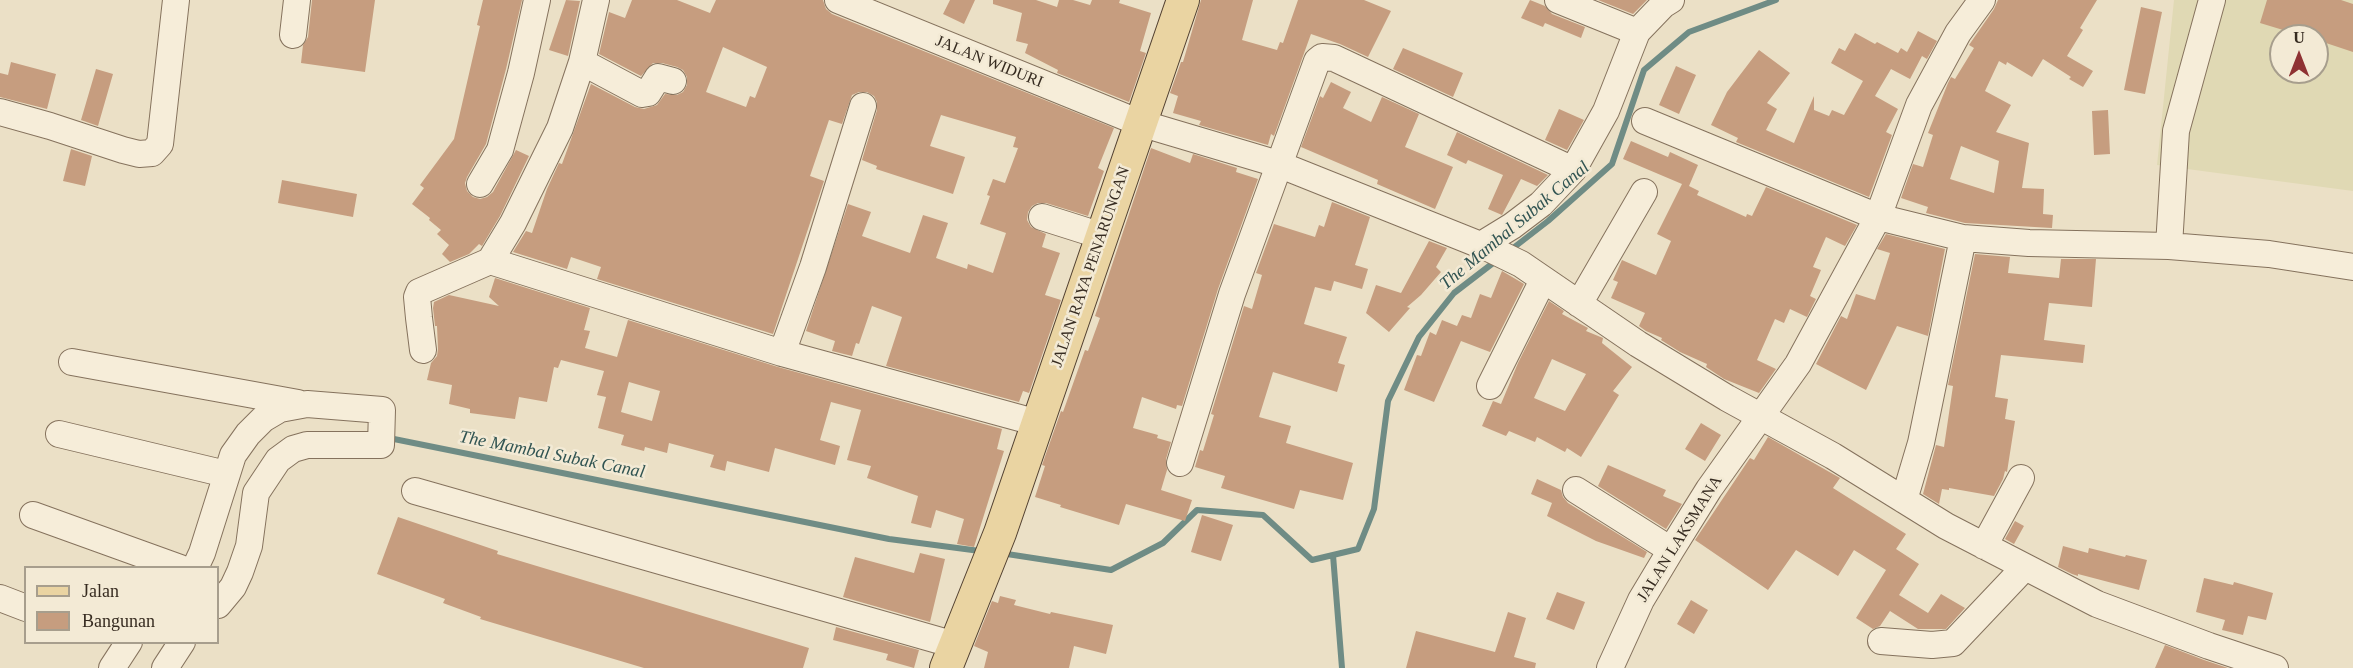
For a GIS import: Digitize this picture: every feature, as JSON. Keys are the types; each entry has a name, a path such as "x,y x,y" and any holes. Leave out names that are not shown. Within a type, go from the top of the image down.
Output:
{"main road":[{"name":"JALAN RAYA PENARUNGAN","path":"951,657 995,546 1183,0"}],"street":[{"path":"0,112 123,150 139,154 152,153 160,144 176,0"},
{"path":"293,35 297,0"},
{"path":"480,184 500,150 521,73 537,0"},
{"path":"423,350 417,297 419,292 490,261 513,224 560,128 582,62 597,0"},
{"name":"JALAN WIDURI","path":"838,0 1140,123 1278,164 1485,247 1521,264 1638,344 1984,546 2097,604 2275,668"},
{"path":"1558,0 1637,32"},
{"path":"1485,247 1541,204 1573,170 1606,111 1621,66 1637,32 1663,5 1671,0"},
{"name":"JALAN LAKSMANA","path":"1610,668 1641,600 1671,550 1709,489 1798,364 1878,217 1919,105 1958,33 1982,0"},
{"path":"2169,246 2176,131 2212,0"},
{"path":"1180,463 1232,294 1312,68 1317,61 1328,56 1573,170"},
{"path":"582,62 642,94 648,93 658,76 673,81"},
{"path":"782,353 817,256 863,106"},
{"path":"1645,121 1878,217 1963,238 2029,243 2169,246 2269,254 2353,267"},
{"path":"1580,304 1644,192"},
{"path":"1042,217 1102,236"},
{"path":"1904,500 1921,443 1963,238"},
{"path":"490,261 782,353 1038,423"},
{"path":"1490,386 1543,280"},
{"path":"72,362 307,404 382,410 381,445 307,445 293,448 278,460 256,493 249,546 233,587 219,604"},
{"path":"195,566 205,544 233,455 248,434 263,419 279,409 307,404"},
{"path":"59,434 226,474"},
{"path":"1984,546 2021,478"},
{"path":"1576,490 1671,550"},
{"path":"415,491 951,657"},
{"path":"33,515 177,566"},
{"path":"1881,640 1932,645 1953,643 2025,567"},
{"path":"0,598 24,607"},
{"path":"165,668 181,644"}],"shaded area":[{"path":"2174,0 2353,0 2353,191 2157,165"}],"building":[{"path":"312,0 375,0 365,72 301,63 303,45 308,37"},
{"path":"483,0 522,0 486,144 467,177 465,183 467,191 473,197 480,199 487,197 493,192 516,150 529,156 500,216 482,246 479,244 469,254 450,262 442,254 449,245 437,234 441,230 412,204 424,188 420,185 454,139 480,26 477,25"},
{"path":"566,0 580,1 568,56 549,50"},
{"path":"632,0 677,0 710,13 716,0 823,0 826,9 832,14 1114,128 1098,168 1104,171 1088,216 1046,203 1032,206 1028,212 1027,220 1031,227 1046,234 1042,247 1060,253 1045,295 1061,300 1029,393 1023,391 1019,402 886,366 902,317 872,306 859,344 856,343 852,356 832,351 835,341 806,331 848,204 871,212 862,236 910,253 923,215 948,223 936,258 967,269 968,264 993,273 1006,233 980,224 990,196 987,195 993,179 1005,183 1018,148 1013,147 1016,137 941,115 930,146 965,157 953,194 876,169 877,166 862,160 877,110 874,96 867,92 852,95 842,124 829,120 810,176 824,181 773,334 597,279 601,267 571,257 567,269 513,252 526,231 532,233 547,189 559,163 562,164 591,84 635,107 644,109 657,105 665,94 677,95 683,92 687,85 687,77 683,70 677,67 653,63 641,76 599,54 609,12 625,18","holes":["723,47 767,67 755,98 750,96 746,107 706,92"]},
{"path":"950,0 975,0 964,24 943,14"},
{"path":"993,0 1036,0 1057,7 1059,0 1073,0 1090,5 1092,0 1120,0 1119,3 1151,13 1140,51 1146,53 1129,102 1057,73 1058,70 1025,53 1028,44 1016,41 1022,13 993,4"},
{"path":"1201,0 1253,0 1242,40 1277,50 1280,42 1283,43 1298,0 1364,0 1391,11 1368,57 1311,34 1274,136 1271,134 1268,145 1199,125 1201,121 1173,113 1178,96 1170,93 1181,62 1183,62"},
{"path":"1530,0 1545,6 1552,14 1585,27 1581,38 1545,23 1543,27 1521,18"},
{"path":"1598,0 1647,0 1633,14"},
{"path":"1998,0 2097,0 2080,28 2083,30 2067,56 2093,71 2083,87 2043,59 2032,77 2007,62 2006,65 1999,61 1985,91 2011,105 1996,132 2029,143 2022,188 2044,189 2043,214 2053,215 2052,228 1965,223 1926,213 1928,207 1901,198 1913,164 1923,167 1933,135 1928,133 1948,83 1951,77 1955,79 1974,48 1969,45","holes":["1961,146 1999,161 1994,193 1950,179"]},
{"path":"2267,0 2341,0 2353,4 2353,52 2329,44 2329,24 2269,26 2260,23"},
{"path":"2141,7 2162,12 2145,94 2124,90"},
{"path":"1918,31 1937,41 1927,59 1922,56 1910,79 1891,69 1875,96 1898,109 1886,132 1892,135 1869,197 1736,142 1738,138 1711,125 1727,92 1759,50 1790,73 1767,103 1777,109 1766,130 1794,143 1814,96 1814,110 1829,116 1832,110 1844,115 1863,81 1831,63 1839,48 1845,51 1855,33 1898,53 1901,48 1907,52"},
{"path":"1403,48 1463,73 1453,97 1393,69"},
{"path":"11,62 56,74 47,109 0,97 0,73 8,75"},
{"path":"1676,66 1696,75 1679,114 1659,105"},
{"path":"96,69 113,74 98,126 81,120"},
{"path":"1331,82 1351,92 1343,108 1371,122 1382,97 1419,114 1405,147 1453,167 1435,209 1377,184 1378,180 1301,147 1320,96 1323,98"},
{"path":"1559,109 1584,120 1567,150 1545,140"},
{"path":"2108,110 2110,154 2094,155 2092,111"},
{"path":"1457,132 1548,175 1537,186 1521,179 1502,215 1488,209 1503,175 1468,160 1466,164 1447,155"},
{"path":"1631,141 1668,157 1670,152 1698,165 1689,186 1699,191 1697,195 1746,217 1747,214 1752,216 1766,187 1857,225 1845,246 1826,237 1813,267 1821,270 1810,296 1816,299 1807,317 1790,309 1784,323 1775,319 1757,360 1776,369 1759,393 1724,379 1706,367 1707,364 1680,352 1661,340 1662,338 1646,331 1639,326 1645,313 1611,298 1618,282 1613,280 1622,260 1656,275 1671,241 1657,234 1682,184 1623,159"},
{"path":"1151,148 1190,163 1193,154 1237,168 1236,172 1258,179 1218,289 1182,406 1177,405 1176,409 1142,397 1133,428 1158,435 1157,438 1171,442 1161,490 1192,500 1185,521 1126,504 1119,525 1035,497 1045,466 1042,465 1061,411 1063,412 1085,350 1088,351 1100,318 1095,316"},
{"path":"71,149 92,156 85,186 63,181"},
{"path":"282,180 357,194 353,217 278,203"},
{"path":"1332,202 1370,217 1355,265 1368,269 1362,289 1334,281 1331,291 1315,287 1304,324 1347,337 1338,363 1345,365 1337,392 1273,372 1259,417 1291,426 1286,443 1353,463 1343,500 1300,490 1294,509 1221,488 1225,476 1195,467 1200,450 1203,451 1214,415 1211,414 1244,306 1252,309 1262,275 1256,273 1274,224 1315,237 1319,225 1324,227"},
{"path":"1886,234 1945,249 1928,336 1897,326 1866,390 1816,364 1841,316 1847,319 1856,294 1875,300 1890,253 1877,249"},
{"path":"1429,241 1447,248 1436,267 1441,272 1407,307 1410,308 1389,332 1366,313 1376,285 1401,293"},
{"path":"1975,254 2010,257 2008,273 2059,278 2061,259 2096,259 2092,307 2049,303 2044,340 2085,345 2083,363 2001,355 1995,397 2008,399 2005,419 2015,421 2007,472 2005,471 1994,496 1949,488 1949,490 1942,489 1939,504 1923,494 1936,445 1944,447 1953,386 1948,385"},
{"path":"1502,271 1524,284 1490,352 1461,341 1434,402 1404,390 1417,355 1421,356 1430,332 1436,335 1442,320 1457,326 1462,315 1471,318 1480,294 1491,298"},
{"path":"495,278 590,308 584,330 590,331 585,348 617,357 628,320 778,367 1002,429 997,449 1004,451 974,547 957,544 964,519 936,510 931,528 911,523 918,496 867,478 871,466 847,460 861,410 831,402 820,440 840,446 835,465 775,448 769,472 727,461 725,471 710,467 714,455 669,443 667,453 645,447 644,451 621,445 624,435 598,428 606,397 597,395 604,371 561,360 558,368 554,367 547,402 519,397 515,419 470,413 470,409 449,404 452,385 427,380 431,363 437,356 438,349 434,302 449,295 499,306 489,297","holes":["629,382 660,391 652,421 621,412"]},
{"path":"1549,301 1564,311 1562,314 1588,328 1586,331 1603,338 1602,343 1632,367 1613,391 1619,395 1581,457 1567,448 1565,452 1537,437 1535,442 1509,431 1506,436 1482,426 1493,401 1501,404 1518,363","holes":["1552,359 1586,374 1565,411 1534,398"]},
{"path":"1701,423 1721,435 1705,461 1685,449"},
{"path":"1768,437 1840,478 1833,488 1906,534 1896,549 1919,564 1899,595 1928,613 1941,594 1965,608 1946,629 1918,629 1890,611 1880,626 1873,629 1856,618 1886,570 1854,550 1838,576 1796,550 1768,590 1695,540 1750,458 1754,460"},
{"path":"1608,465 1666,490 1663,496 1682,504 1666,529 1598,486"},
{"path":"1537,479 1561,490 1568,503 1647,552 1644,558 1596,541 1547,516 1552,503 1531,494"},
{"path":"1202,515 1233,525 1221,561 1191,552"},
{"path":"398,517 498,551 497,554 809,648 803,668 644,668 480,619 481,617 443,603 445,599 377,574"},
{"path":"2015,521 2024,526 2014,544 2005,539"},
{"path":"2063,546 2088,553 2089,548 2147,560 2139,590 2078,574 2078,576 2058,567"},
{"path":"920,553 945,559 930,622 843,597 855,557 914,573"},
{"path":"2204,578 2233,585 2234,582 2273,593 2266,620 2248,616 2243,635 2222,630 2225,620 2196,612"},
{"path":"1557,592 1585,602 1574,630 1546,619"},
{"path":"1000,596 1016,600 1014,605 1113,625 1106,654 1074,646 1069,668 984,668 988,652 974,646 992,601 998,603"},
{"path":"1691,600 1708,610 1694,634 1677,624"},
{"path":"1508,612 1526,618 1514,657 1536,663 1535,668 1406,668 1416,631 1495,652"},
{"path":"836,627 919,650 914,668 886,660 888,654 833,640"},
{"path":"2165,645 2204,660 2228,668 2155,668"}],"waterway":[{"name":"The Mambal Subak Canal","path":"1508,252 1548,221 1612,164 1644,70 1689,32 1776,0"},
{"name":"The Mambal Subak Canal","path":"1007,554 1111,570 1163,543 1197,510 1263,515 1312,560 1358,549 1374,509 1388,401 1419,337 1454,293 1497,260"},
{"name":"The Mambal Subak Canal","path":"389,438 889,539 980,551"},
{"path":"1333,555 1342,668"}]}
